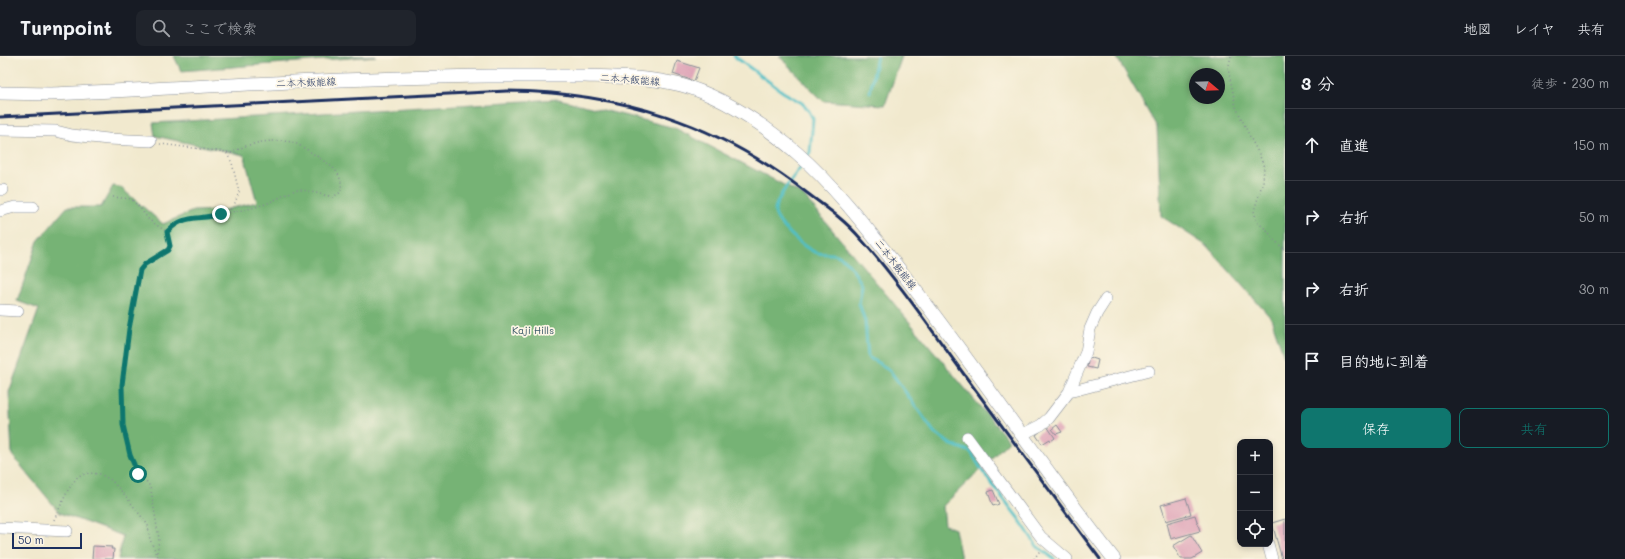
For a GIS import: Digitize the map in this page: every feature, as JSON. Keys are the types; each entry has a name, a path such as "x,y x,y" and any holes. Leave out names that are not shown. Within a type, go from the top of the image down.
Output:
{"main road":[{"name":"二本木飯能線","path":"0,93 50,94 437,77 536,76 647,79 684,86 702,92 727,104 753,120 805,161 843,200 931,309 1021,435 1114,559"}],"street":[{"path":"0,130 56,131 72,135 108,139 151,141"},
{"path":"0,211 15,207 33,207"},
{"path":"1021,435 1040,425 1049,418 1069,392 1086,352 1090,328 1106,299"},
{"path":"0,310 18,311"},
{"path":"1069,392 1149,371"},
{"path":"966,437 1041,537 1066,559"},
{"path":"0,528 67,531"},
{"path":"1269,547 1272,559"}],"path":[{"path":"1231,56 1228,69 1236,107 1264,167 1263,181 1254,211 1257,222 1267,230 1274,240 1285,250"},
{"path":"151,141 166,145 232,153 239,148 270,141 294,142 336,171 342,183 341,192 333,197 303,190 295,190 266,204 248,209 214,216 184,219 174,225 167,232"},
{"path":"221,214 233,208 239,192 232,163 226,152"},
{"path":"113,197 131,200 140,208 149,220 167,232 170,246 168,250 145,264 140,270 129,329 122,385 123,425 133,464 138,474 148,483 151,490 160,539 157,554"},
{"path":"49,530 68,490 78,476 89,473 100,474 111,480 148,525 150,540 159,559"},
{"path":"1034,559 1038,553"}],"green space":[{"path":"174,56 376,56 181,71"},
{"path":"779,56 902,56 885,105 823,101"},
{"path":"1116,56 1285,56 1285,359 1271,318 1207,246 1161,216 1157,127"},
{"name":"Kaji Hills","path":"559,99 675,128 803,195 1009,441 943,506 945,525 955,529 961,559 118,559 123,536 60,513 12,455 9,392 39,309 17,301 38,241 67,207 101,207 113,186 120,187 163,224 193,211 224,210 257,202 244,155 155,136 153,123"}],"building":[{"path":"677,61 699,68 694,81 673,74"},
{"path":"1089,357 1098,360 1096,369 1087,367"},
{"path":"1057,425 1062,432 1056,434 1052,429"},
{"path":"1047,426 1055,438 1042,444 1036,435"},
{"path":"993,490 999,504 993,506 988,492"},
{"path":"1186,498 1191,514 1166,521 1161,505"},
{"path":"1195,515 1200,531 1171,539 1167,523"},
{"path":"1285,519 1285,558 1282,559 1273,527 1273,523"},
{"path":"1191,535 1202,553 1192,559 1181,559 1173,546"},
{"path":"93,546 112,547 111,549 114,549 113,559 92,559"}],"waterway":[{"path":"734,56 783,92 802,103 809,111 813,119 810,153 807,157"},
{"path":"870,92 877,56"},
{"path":"803,164 782,193 776,205 776,216 785,229 806,247 818,253 836,255 842,258 849,265 862,285 859,303 865,321 868,357 891,372 934,432 950,444 971,452 983,472 1019,519 1037,546 1054,559"}],"railway":[{"path":"0,117 507,91 549,93 628,105 666,116 702,130 738,148 773,169 828,209 855,232 914,305 1100,559"}],"route":[{"path":"138,474 130,455 123,425 122,385 125,373 129,329 140,270 145,264 168,250 170,246 167,232 174,225 184,219 221,214"}]}
